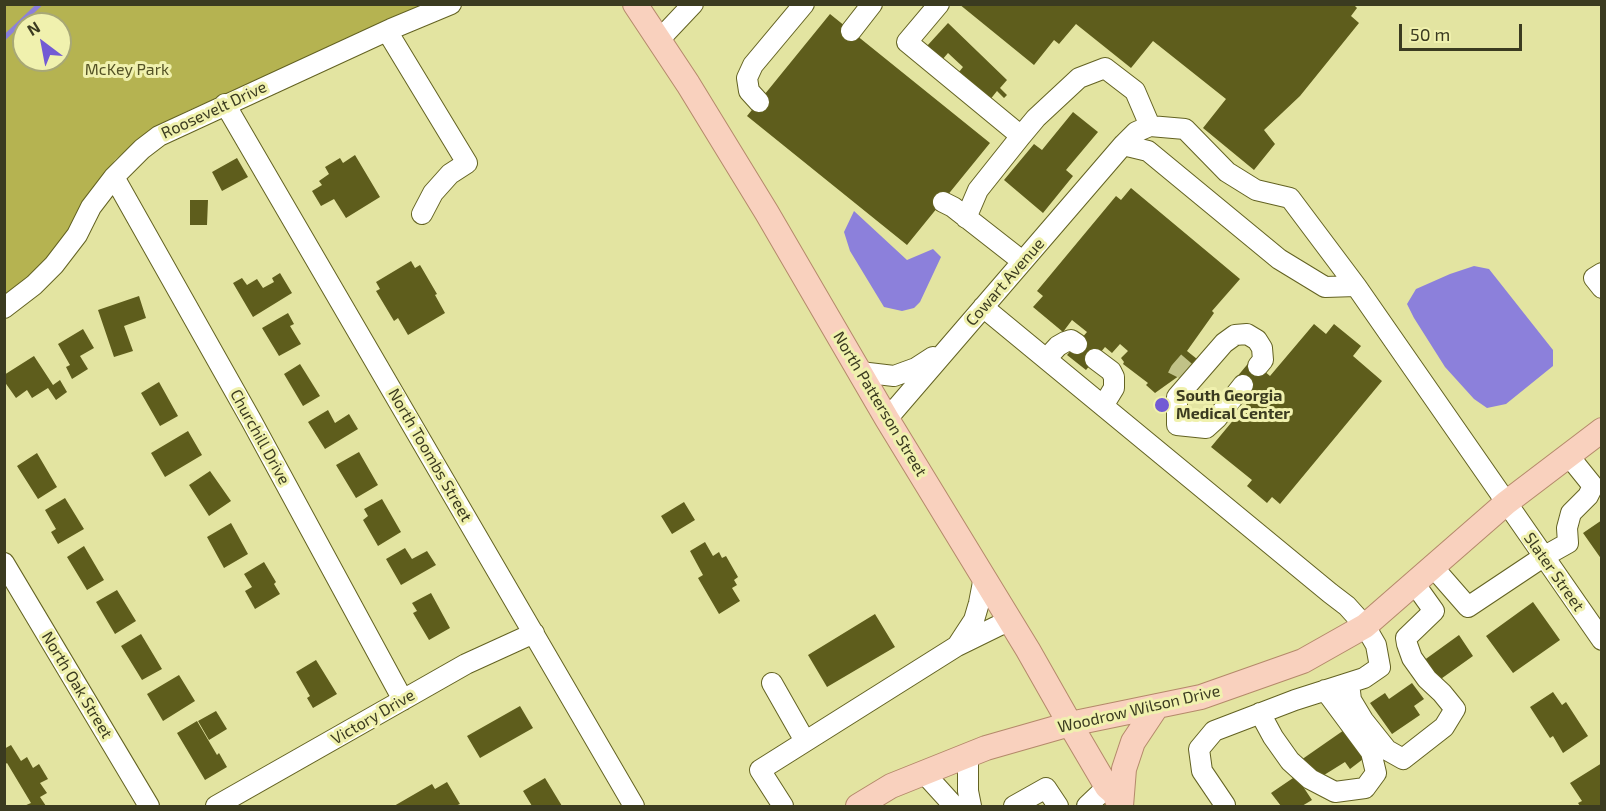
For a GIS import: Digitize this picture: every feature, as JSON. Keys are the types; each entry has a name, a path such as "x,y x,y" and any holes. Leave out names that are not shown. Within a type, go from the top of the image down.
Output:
{"main road":[{"name":"North Patterson Street","path":"635,4 767,213 886,419 1010,620 1116,800"},
{"name":"Woodrow Wilson Drive","path":"858,807 891,786 986,748 1070,724 1201,698 1303,661 1365,626 1506,503 1602,430"},
{"path":"1116,800 1133,742 1157,706"}],"street":[{"name":"Roosevelt Drive","path":"4,308 34,285 54,265 77,235 91,207 114,177 142,149 159,136 387,30 451,4"},
{"path":"659,40 693,4"},
{"path":"759,102 748,91 747,78 753,65 804,4"},
{"path":"851,31 872,4"},
{"path":"939,4 907,42 1021,136"},
{"path":"387,30 467,163 450,174 433,193 422,214"},
{"path":"1022,261 953,205 978,190 1036,118 1079,78 1105,68 1135,91 1150,126"},
{"name":"North Toombs Street","path":"225,104 634,807"},
{"name":"Cowart Avenue","path":"886,419 1123,145 1136,132 1150,126"},
{"name":"Slater Street","path":"1150,126 1185,129 1227,172 1256,190 1290,198 1356,286 1543,557 1595,616 1602,640"},
{"path":"1123,145 1148,152 1288,265 1325,287 1356,286"},
{"name":"Churchill Drive","path":"114,177 251,420 403,700"},
{"path":"1602,273 1594,278 1602,288"},
{"path":"983,307 1347,606 1365,626 1376,645 1380,667 1364,678 1214,730 1199,749 1202,771 1225,806"},
{"path":"1193,356 1211,343 1235,335 1247,334 1257,340 1262,348 1263,360 1258,366"},
{"path":"1156,450 1177,416 1177,397 1224,343 1235,335"},
{"path":"1046,359 1065,342 1071,340 1077,344"},
{"path":"860,372 894,376 916,368 946,350"},
{"path":"1095,359 1111,371 1114,377 1114,388 1103,406"},
{"path":"1177,377 1172,390 1177,416"},
{"path":"1177,416 1206,428 1243,384"},
{"path":"1433,567 1468,608 1543,557 1568,543 1567,528 1571,513 1588,496 1593,486 1568,455"},
{"name":"North Oak Street","path":"4,563 149,807"},
{"path":"957,646 974,620 984,577"},
{"path":"1348,683 1351,700 1363,720 1387,750 1403,759 1444,727 1455,709 1427,679 1412,658 1406,638 1434,611 1414,583"},
{"path":"783,807 760,770 957,646 1010,620"},
{"name":"Victory Drive","path":"216,807 466,664 534,633"},
{"path":"772,683 805,741"},
{"path":"1260,713 1290,761 1310,778 1335,792 1365,788 1376,773 1371,753 1325,690"},
{"path":"968,756 968,791 971,807"},
{"path":"924,773 954,807"},
{"path":"1014,807 1046,788 1058,807"},
{"path":"1087,807 1116,800"}],"green space":[{"name":"McKey Park","path":"5,5 427,5 185,112 145,134 115,160 93,190 69,237 37,276 5,300"}],"shaded area":[{"path":"854,211 907,260 933,249 941,257 920,302 914,308 902,311 884,307 850,251 844,232"},
{"path":"1474,266 1489,269 1553,350 1553,366 1506,404 1487,408 1474,399 1445,367 1407,304 1416,289"}],"building":[{"path":"959,4 1353,4 1357,8 1351,16 1359,23 1300,96 1264,130 1275,144 1254,170 1203,128 1226,99 1153,41 1131,68 1076,24 1059,44 1054,40 1034,65"},
{"path":"830,14 990,143 907,245 747,116"},
{"path":"948,23 1007,80 1000,88 1007,95 1004,98 997,91 989,101 959,72 963,67 948,53 942,60 927,46"},
{"path":"1073,112 1098,132 1066,170 1073,176 1043,213 1004,180 1034,144 1042,150"},
{"path":"355,155 380,197 346,218 334,199 321,206 312,191 322,185 319,181 329,174 325,167 340,158 343,163"},
{"path":"237,158 248,177 222,191 212,172"},
{"path":"1131,188 1240,279 1212,311 1214,313 1187,351 1197,359 1183,373 1155,393 1146,385 1148,383 1123,364 1121,358 1128,351 1120,344 1112,353 1105,347 1086,370 1067,355 1087,332 1072,320 1063,332 1033,307 1043,296 1037,291 1116,196 1121,200"},
{"path":"190,200 208,200 207,225 190,225"},
{"path":"411,261 415,268 420,265 445,313 408,335 398,318 394,321 376,291 380,289 376,282"},
{"path":"280,273 292,293 253,317 233,283 242,278 247,285 257,279 263,288 274,282 272,278"},
{"path":"139,296 146,318 124,326 133,351 114,357 98,310"},
{"path":"288,313 294,324 290,326 301,344 279,356 262,328"},
{"path":"1314,324 1326,334 1334,324 1361,346 1353,356 1382,381 1280,504 1272,497 1267,503 1247,486 1252,480 1211,447 1255,394 1236,378 1251,360 1270,376"},
{"path":"83,329 94,348 80,356 88,369 72,379 66,367 70,365 58,344"},
{"path":"34,356 53,385 60,380 67,392 56,400 48,388 32,398 27,390 16,398 4,381 4,375"},
{"path":"300,364 320,396 303,406 284,374"},
{"path":"159,382 178,416 160,426 141,393"},
{"path":"328,410 335,423 349,414 358,429 325,449 308,422"},
{"path":"188,431 202,455 165,477 151,453"},
{"path":"359,452 378,485 356,498 336,465"},
{"path":"37,453 57,487 38,499 17,466"},
{"path":"210,471 231,501 209,516 189,485"},
{"path":"65,498 84,529 58,544 51,532 56,529 45,510"},
{"path":"382,499 401,532 378,546 363,520 368,516 364,509"},
{"path":"684,502 695,520 672,534 661,516"},
{"path":"1602,520 1602,560 1583,533"},
{"path":"231,523 248,554 224,568 207,537"},
{"path":"705,542 713,556 719,552 722,558 726,556 738,577 734,580 737,585 732,588 740,601 719,614 698,578 703,575 690,551"},
{"path":"84,546 104,580 87,590 67,557"},
{"path":"405,548 412,559 427,551 436,565 401,585 386,559"},
{"path":"264,562 280,594 255,609 245,591 252,587 244,574"},
{"path":"117,590 136,621 115,634 96,602"},
{"path":"431,593 450,628 429,640 413,613 417,611 412,603"},
{"path":"1533,602 1560,640 1513,673 1486,636"},
{"path":"875,614 895,647 827,687 808,655"},
{"path":"141,634 162,669 142,680 121,646"},
{"path":"1459,635 1473,656 1438,681 1423,661"},
{"path":"316,660 337,694 313,708 307,698 310,696 296,672"},
{"path":"179,675 195,701 163,721 147,694"},
{"path":"1412,683 1424,699 1414,706 1420,715 1392,734 1370,703 1385,693 1389,699"},
{"path":"1553,692 1562,705 1566,702 1588,736 1563,753 1553,736 1550,738 1530,707"},
{"path":"520,706 533,728 480,758 467,736"},
{"path":"216,711 227,729 209,740 198,721"},
{"path":"197,721 217,755 219,753 227,767 205,780 177,733"},
{"path":"1347,728 1367,756 1350,769 1345,762 1316,780 1301,760"},
{"path":"11,745 21,761 27,757 33,768 39,764 48,779 40,783 47,793 40,797 46,806 24,806 31,803 7,763 4,765 4,749"},
{"path":"1602,763 1602,806 1580,806 1578,803 1582,801 1570,783"},
{"path":"1296,776 1312,800 1302,806 1281,806 1271,793"},
{"path":"545,778 562,806 532,806 523,791"},
{"path":"447,782 460,804 455,806 394,806 432,784 435,789"}],"waterway":[{"path":"4,38 40,4"}],"tunnel":[{"path":"1177,377 1193,356"}],"place":[{"name":"South Georgia Medical Center","path":"1162,405"}]}
